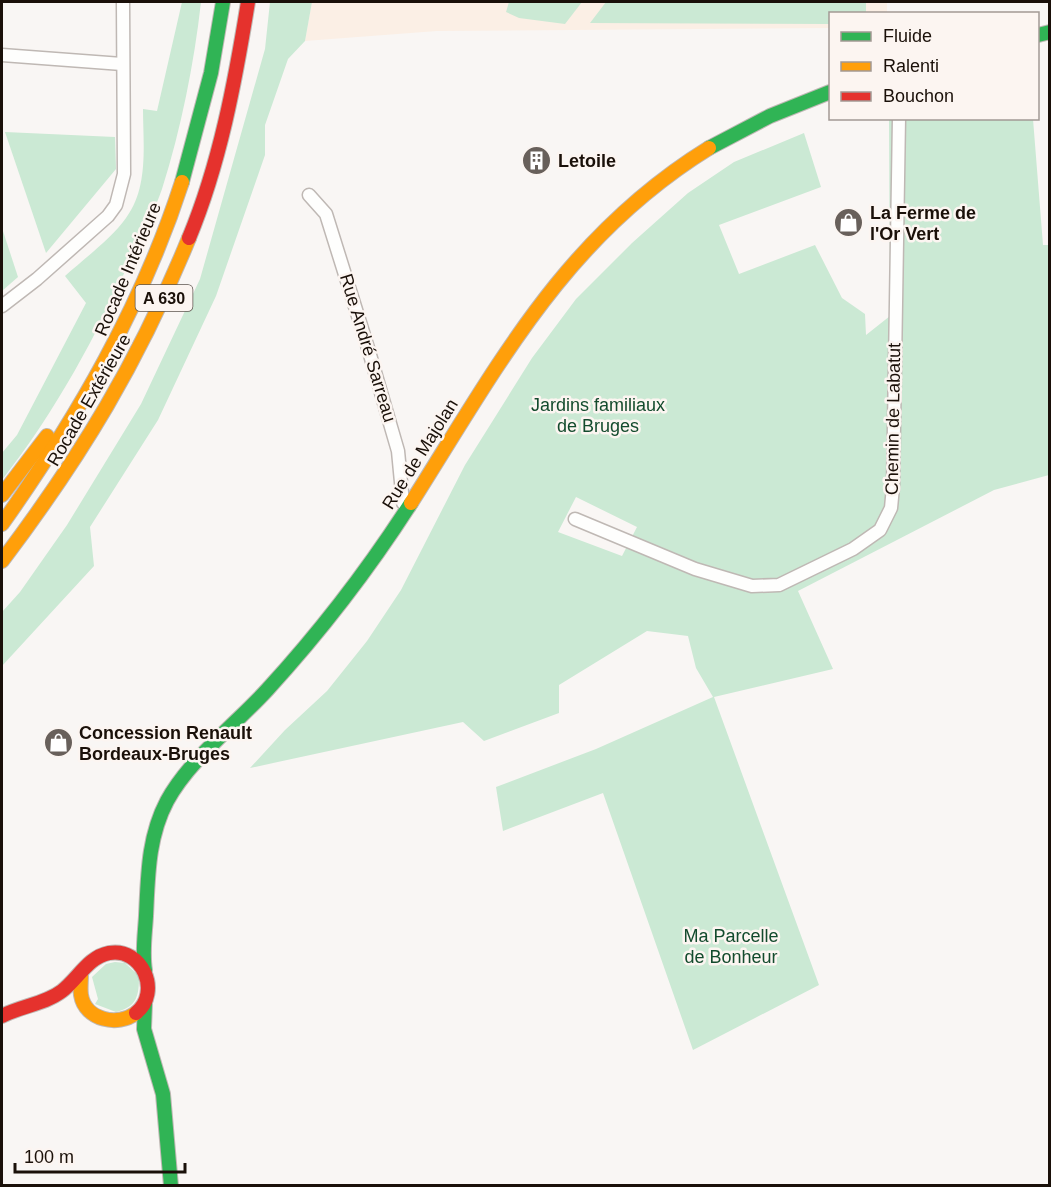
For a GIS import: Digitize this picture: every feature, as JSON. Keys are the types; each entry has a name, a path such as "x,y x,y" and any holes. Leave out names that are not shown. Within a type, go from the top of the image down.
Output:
{"main road":[{"name":"Rocade Intérieure","path":"2,524 77,416 131,314 168,227 202,119 223,2"},
{"name":"Rocade Extérieure","path":"2,561 67,474 125,381 150,330 188,241 218,152 239,60 248,2"},
{"name":"Rue de Majolan","path":"145,970 142,957 146,921 146,869 152,836 168,798 306,646 359,580 409,507 519,330 557,277 614,219 681,165 760,120 829,93"},
{"path":"2,495 63,414 131,314"},
{"path":"2,1016 52,998 81,975 91,961 130,941 146,921"},
{"path":"107,953 129,955 145,970 148,992 145,1003 144,1029 163,1094 171,1185"},
{"path":"81,975 80,995 89,1012"},
{"path":"52,998 73,1002 104,1021 129,1030 153,1061"},
{"path":"104,1021 128,1019 145,1003"}],"street":[{"path":"2,306 37,279 108,216 116,205 124,174 123,2"},
{"path":"2,55 122,64"},
{"name":"Chemin de Labatut","path":"575,519 695,569 752,586 779,585 853,549 880,530 891,508 893,487 899,120"},
{"name":"Rue André Sarreau","path":"309,195 326,214 351,292 393,429 402,471 404,503 409,507"}],"shaded area":[{"path":"312,2 887,2 887,12 829,12 829,28 437,31 305,41"}],"green space":[{"path":"182,2 201,2 186,96 159,197 106,311 75,370 40,427 2,480 2,453 17,435 86,303 65,276 120,226 133,206 138,193 144,151 143,109 157,111"},
{"path":"270,2 312,2 305,41 288,59 265,125 265,155 216,296 158,420 90,527 94,566 2,666 2,612 20,592 67,525 141,404 200,279 265,49"},
{"path":"509,2 582,2 565,24 519,18 506,12"},
{"path":"606,2 866,2 866,12 829,12 829,24 590,23"},
{"path":"889,120 1033,120 1043,245 1050,245 1049,475 994,490 798,591 833,669 714,697 819,985 693,1050 603,793 503,831 496,787 596,749 713,697 696,668 688,636 647,631 559,685 559,713 484,741 463,722 250,768 285,730 327,691 367,641 401,590 465,465 532,358 576,299 632,243 688,193 734,162 804,133 821,187 719,225 739,274 815,245 842,298 865,314 866,335 890,316","holes":["576,497 637,527 622,556 558,532"]},
{"path":"5,132 115,137 116,169 46,253"},
{"path":"2,228 18,277 2,291"},
{"path":"125,963 139,976 137,995 133,1004 116,1012 95,1004 98,999 92,977 106,964"}],"traffic: fast":[{"path":"182,182 211,73 223,2"},
{"path":"1039,35 1050,32"},
{"path":"709,148 770,116 829,92"},
{"path":"145,970 144,943 150,857 156,828 167,801 176,786 200,757 267,690 325,623 361,576 411,503"},
{"path":"145,1003 144,1029 163,1094 171,1186"}],"traffic: slow":[{"path":"411,503 506,353 575,263 614,221 658,183 709,148"},
{"path":"2,524 56,443 105,360 148,273 182,182"},
{"path":"2,561 58,483 107,406 150,325 189,238"},
{"path":"2,495 47,436"},
{"path":"81,975 81,993 84,1004 95,1015 103,1019 120,1020 136,1013"}],"traffic: jam":[{"path":"189,238 218,151 232,92 248,2"},
{"path":"2,1016 41,1002 62,991 95,959 109,953 121,953 131,957 145,973 148,983 147,994 144,1004 136,1013"}],"place":[{"name":"Letoile","path":"537,161"},
{"name":"La Ferme de l'Or Vert","path":"849,223"},
{"name":"Concession Renault Bordeaux-Bruges","path":"58,743"}],"park label":[{"name":"Jardins familiaux de Bruges","path":"598,415"},
{"name":"Ma Parcelle de Bonheur","path":"731,946"}]}
